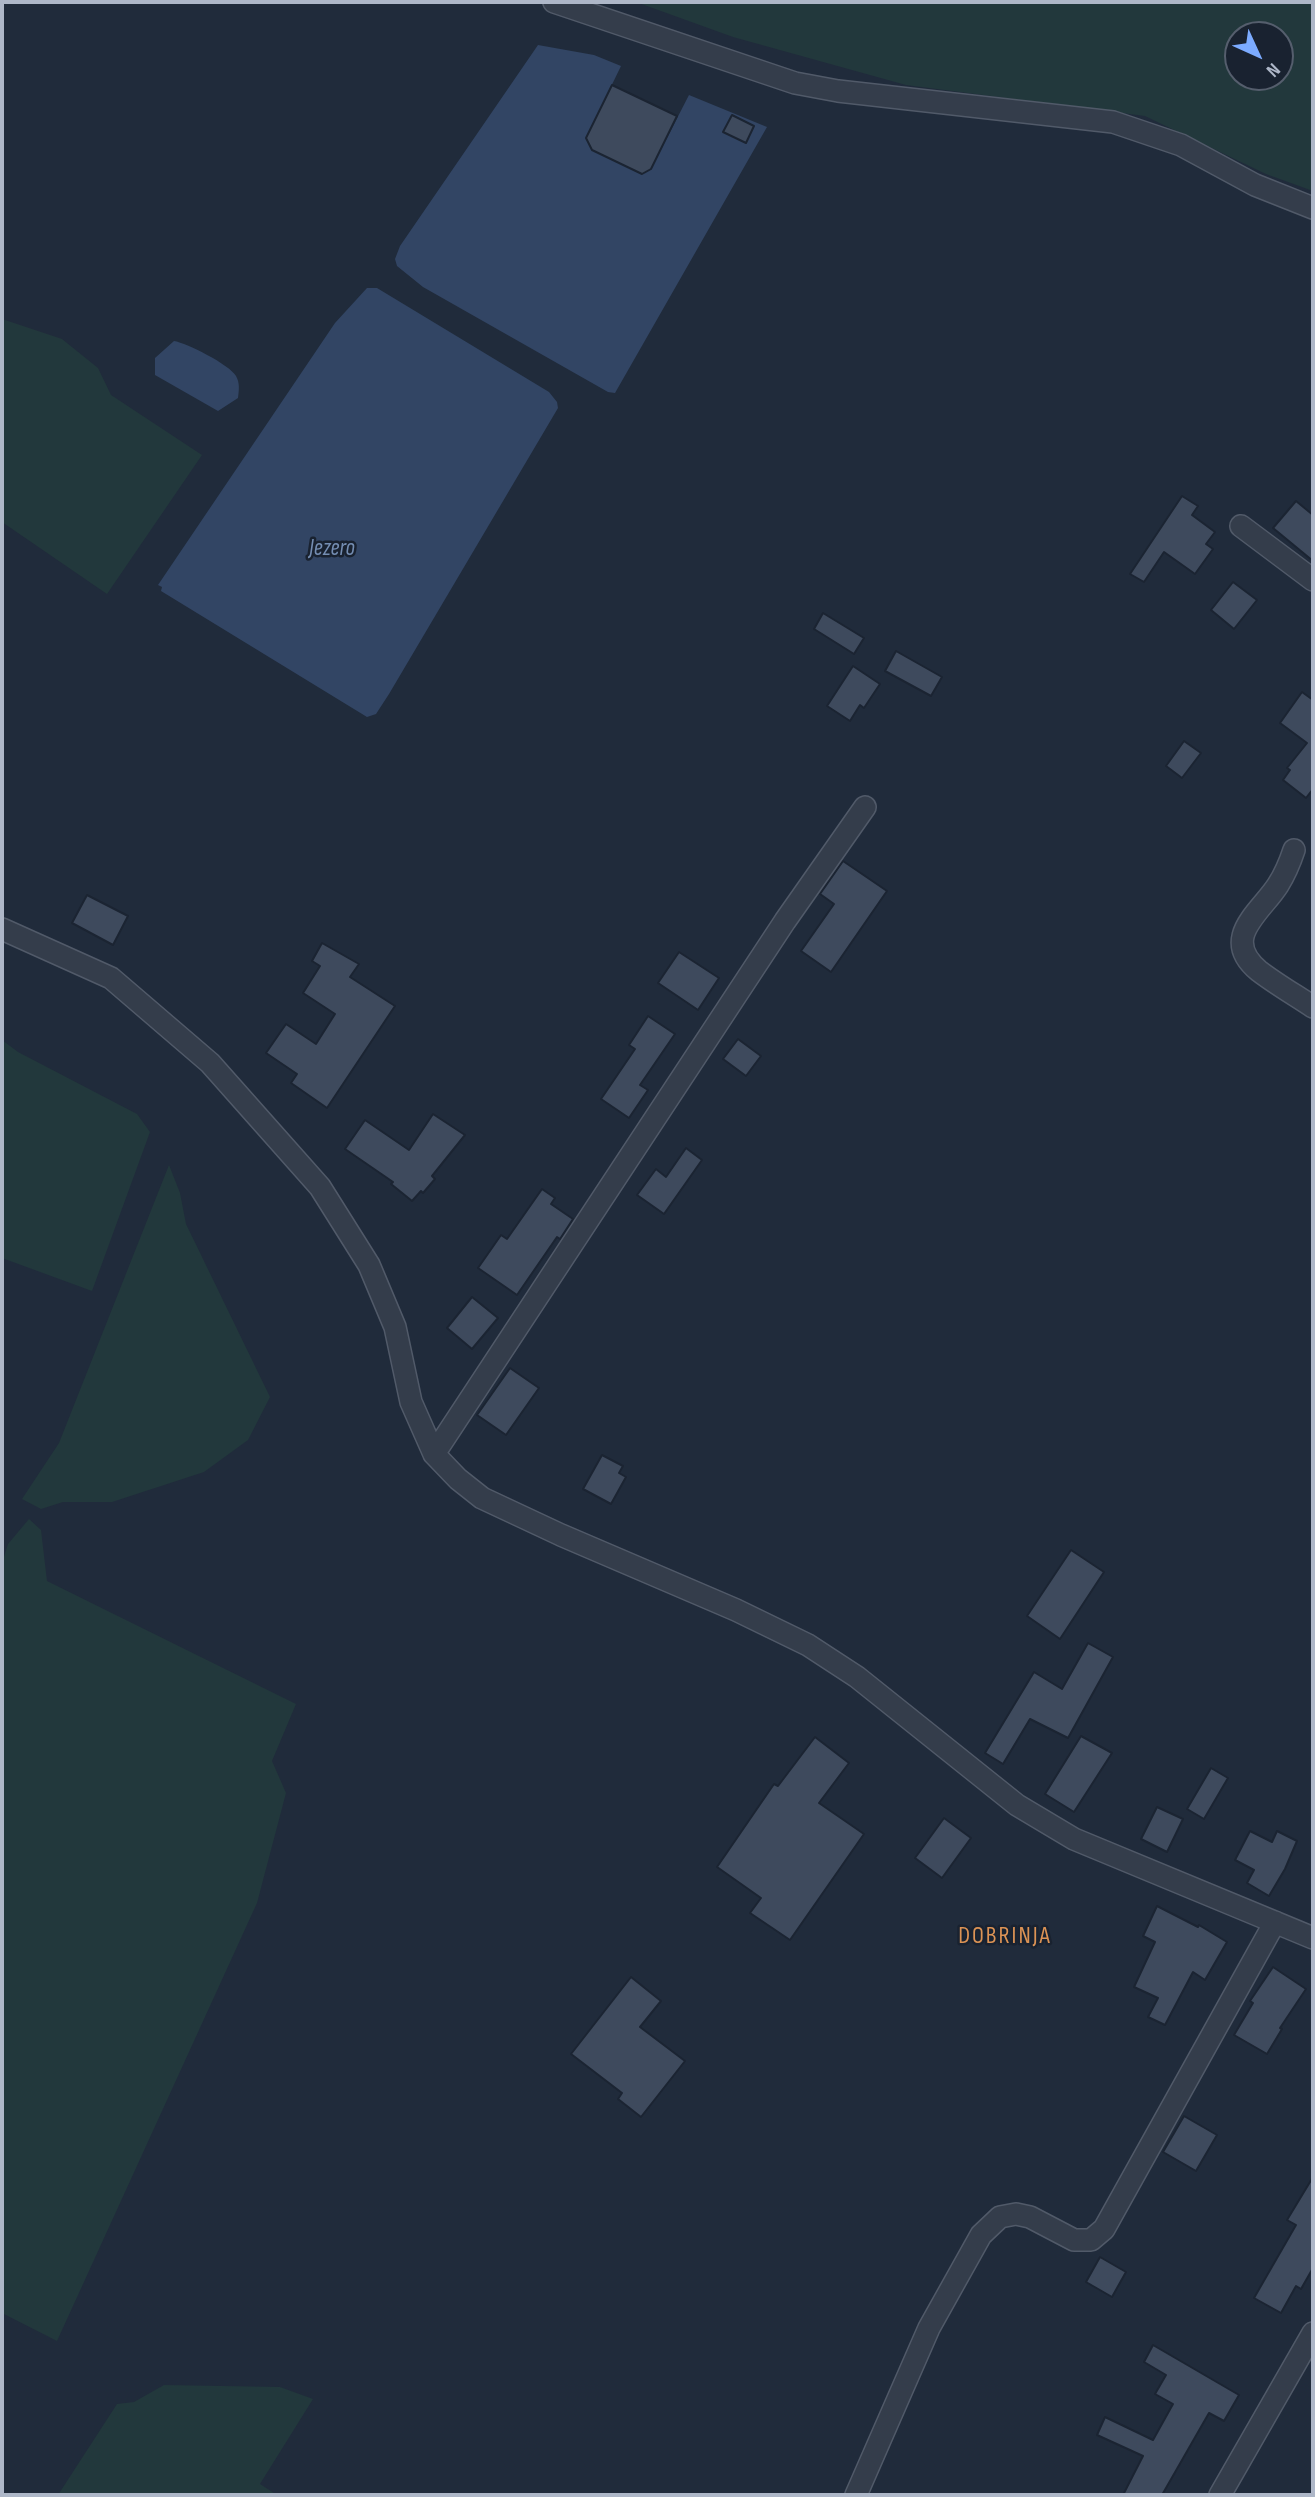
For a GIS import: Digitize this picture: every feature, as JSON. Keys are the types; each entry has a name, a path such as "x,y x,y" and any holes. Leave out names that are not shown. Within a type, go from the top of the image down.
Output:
{"street":[{"path":"554,2 795,83 838,91 1113,122 1181,145 1255,185 1313,208"},
{"path":"1241,526 1313,580"},
{"path":"434,1454 785,921 865,807"},
{"path":"1294,850 1278,886 1252,916 1243,932 1243,943 1247,955 1257,969 1313,1007"},
{"path":"2,929 111,978 210,1063 320,1187 369,1265 395,1327 411,1402 434,1454 474,1492 507,1511 736,1610 808,1645 857,1677 1017,1805 1074,1839 1313,1938"},
{"path":"856,2495 929,2328 981,2235 1000,2217 1016,2214 1030,2217 1074,2240 1091,2240 1104,2229 1275,1922"},
{"path":"1220,2495 1313,2333"}],"green space":[{"path":"636,2 1313,2 1313,191 1266,174 1145,116 906,85 733,37"},
{"path":"2,319 62,339 98,368 111,395 202,455 107,594 2,522"},
{"path":"2,1040 18,1052 137,1114 150,1132 92,1291 2,1258"},
{"path":"169,1165 180,1193 186,1224 270,1397 248,1440 204,1472 112,1502 63,1502 41,1509 22,1499 59,1443"},
{"path":"29,1519 41,1530 47,1581 296,1704 272,1761 286,1793 257,1903 57,2341 2,2313 2,1563 8,1544"},
{"path":"164,2385 280,2387 313,2399 260,2484 277,2495 58,2495 117,2404 134,2402"}],"water":[{"path":"538,45 594,55 621,66 586,138 592,150 642,174 651,169 689,95 767,127 615,393 608,392 423,287 397,266 395,259 400,246"},
{"name":"Jezero","path":"367,288 377,288 549,392 558,408 389,694 376,714 367,717 161,591 162,587 158,585 335,323"},
{"path":"174,341 208,355 232,371 238,381 238,398 218,411 155,375 155,358"}],"building":[{"path":"612,85 677,116 651,169 642,174 592,150 586,138"},
{"path":"732,115 754,126 746,143 723,132"},
{"path":"1182,496 1198,506 1192,515 1215,532 1206,544 1213,549 1195,574 1164,552 1144,582 1130,574"},
{"path":"1296,501 1313,515 1313,561 1273,528"},
{"path":"1233,582 1257,600 1234,629 1211,610"},
{"path":"823,613 864,638 854,654 814,629"},
{"path":"896,651 942,677 931,696 885,671"},
{"path":"853,666 880,684 864,708 860,705 850,721 827,706"},
{"path":"1302,692 1313,700 1313,789 1306,798 1283,780 1290,770 1287,768 1307,743 1280,723"},
{"path":"1184,741 1201,753 1182,778 1166,766"},
{"path":"843,861 887,891 831,972 801,951 834,904 820,894"},
{"path":"87,895 128,916 113,945 72,923"},
{"path":"322,943 359,964 350,977 395,1006 327,1108 291,1083 297,1074 266,1053 286,1024 316,1044 335,1014 303,993 320,966 312,961"},
{"path":"679,952 719,978 698,1010 658,983"},
{"path":"648,1016 675,1034 640,1085 648,1090 629,1118 601,1099 635,1049 629,1045"},
{"path":"738,1039 761,1056 746,1076 723,1059"},
{"path":"433,1114 465,1135 432,1176 435,1179 412,1201 391,1184 393,1182 345,1149 365,1120 409,1150"},
{"path":"686,1148 702,1160 664,1214 637,1195 656,1169 666,1177"},
{"path":"542,1189 555,1198 551,1204 573,1219 560,1239 557,1237 517,1295 478,1268 501,1235 507,1239"},
{"path":"472,1297 498,1318 472,1349 447,1328"},
{"path":"510,1368 539,1388 506,1435 477,1415"},
{"path":"602,1455 623,1466 619,1473 626,1477 611,1504 583,1489"},
{"path":"1071,1550 1104,1572 1060,1639 1027,1616"},
{"path":"1088,1643 1113,1657 1068,1738 1030,1719 1003,1764 985,1753 1034,1672 1062,1689"},
{"path":"1081,1736 1112,1753 1074,1812 1045,1794"},
{"path":"815,1737 849,1763 819,1803 864,1834 790,1940 750,1913 761,1898 717,1867 774,1784 778,1786"},
{"path":"1211,1768 1228,1778 1204,1819 1187,1809"},
{"path":"1157,1807 1183,1819 1167,1852 1141,1839"},
{"path":"944,1818 971,1838 942,1878 915,1858"},
{"path":"1250,1831 1272,1842 1277,1831 1297,1841 1269,1896 1247,1883 1254,1870 1235,1860"},
{"path":"1157,1906 1198,1927 1199,1925 1227,1942 1205,1980 1193,1972 1165,2025 1148,2017 1158,1998 1134,1987 1155,1942 1143,1936"},
{"path":"1273,1967 1306,1989 1280,2028 1282,2029 1267,2054 1234,2035 1253,2003 1250,2001"},
{"path":"631,1977 661,2001 640,2027 685,2061 641,2117 618,2099 622,2093 571,2054"},
{"path":"1184,2116 1217,2135 1196,2171 1163,2152"},
{"path":"1313,2177 1313,2268 1301,2289 1296,2286 1281,2313 1254,2298 1296,2225 1287,2220"},
{"path":"1100,2257 1126,2272 1112,2297 1086,2282"},
{"path":"1153,2345 1239,2395 1224,2421 1209,2413 1162,2495 1123,2495 1143,2456 1097,2435 1105,2417 1153,2440 1173,2404 1155,2394 1166,2375 1144,2362"}],"district":[{"name":"DOBRINJA","path":"1005,1937"}]}
